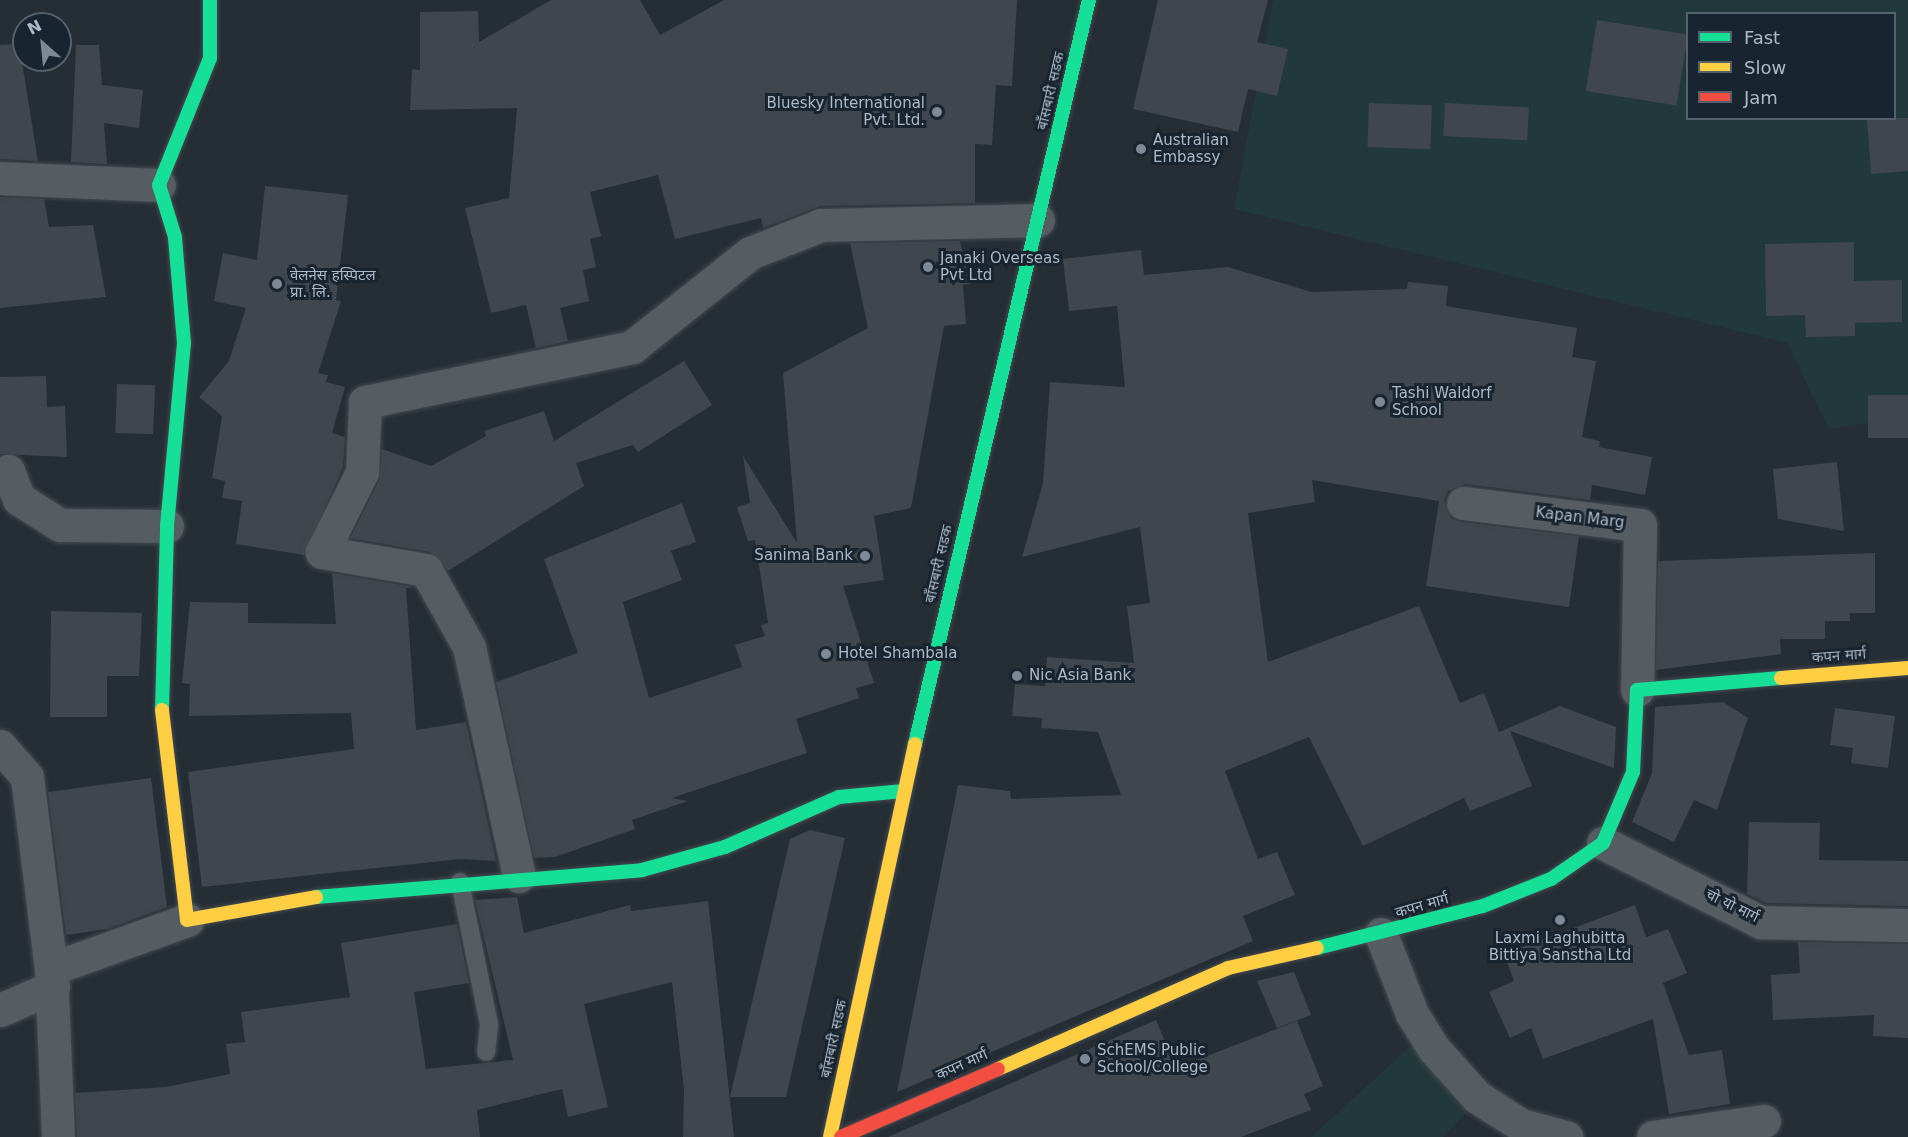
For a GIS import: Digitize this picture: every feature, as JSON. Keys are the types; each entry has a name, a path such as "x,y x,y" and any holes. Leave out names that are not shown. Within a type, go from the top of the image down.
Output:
{"street":[{"path":"187,920 160,692 167,526 184,343 175,237 159,185 210,58 210,0"},
{"name":"बाँसबारी सडक","path":"830,1137 904,791 1089,0"},
{"path":"0,178 159,185"},
{"path":"519,876 469,647 426,570 322,552 362,472 365,402 632,347 750,253 821,225 1038,220"},
{"path":"0,475 8,471 19,499 60,525 167,526"},
{"name":"Kapan Marg","path":"1463,503 1640,525 1637,690"},
{"name":"कपन मार्ग","path":"1637,690 1908,668"},
{"path":"1603,843 1633,772 1637,690"},
{"path":"0,746 27,777 52,978 58,1137"},
{"path":"0,1010 52,978 187,920 271,902 519,876 642,870 681,862 839,797 904,791"},
{"name":"कपन मार्ग","path":"841,1137 1228,968 1381,934 1551,879 1603,843"},
{"name":"चो यो मार्ग","path":"1603,843 1761,922 1908,925"},
{"path":"1381,934 1412,1014 1434,1049 1477,1097 1521,1125 1566,1137"},
{"path":"1653,1137 1764,1121"}],"lane":[{"path":"460,882 489,1025 486,1052"}],"green space":[{"path":"1273,0 1908,0 1908,417 1829,429 1787,343 1234,209"},
{"path":"1415,1042 1475,1104 1443,1137 1311,1137"}],"building":[{"path":"551,0 640,0 660,35 724,0 1017,0 1012,86 996,85 992,145 975,144 975,203 820,206 763,228 761,218 675,239 658,175 590,192 601,236 590,239 596,267 583,270 589,301 560,308 568,341 536,348 526,305 491,313 465,208 509,198 517,108 410,110 412,69 420,70 420,12 478,11 479,42"},
{"path":"1158,0 1268,0 1257,42 1288,49 1277,96 1248,89 1238,132 1133,109"},
{"path":"1597,20 1686,34 1677,106 1586,91"},
{"path":"12,44 12,72 24,72 38,161 0,159 0,45"},
{"path":"76,45 99,45 102,85 143,90 139,128 104,123 107,164 71,162"},
{"path":"1369,103 1432,105 1430,149 1367,147"},
{"path":"1445,103 1529,107 1527,140 1443,136"},
{"path":"1908,118 1908,171 1871,174 1867,120"},
{"path":"265,186 348,195 336,300 341,301 318,373 328,375 326,382 345,387 332,433 345,437 343,467 304,555 236,544 242,501 222,498 225,481 212,478 222,416 199,397 229,361 246,308 214,301 223,253 257,260"},
{"path":"0,197 44,199 49,227 93,225 106,297 0,308"},
{"path":"960,241 970,284 963,285 966,324 944,326 911,508 874,516 884,580 843,586 874,683 856,688 859,698 796,719 807,753 672,798 688,801 632,820 635,829 555,857 534,858 496,682 578,653 544,559 682,503 696,542 671,551 682,580 623,602 649,698 742,667 735,645 765,636 761,625 768,623 755,540 748,541 737,507 750,503 743,456 797,543 783,373 868,328 850,243"},
{"path":"1854,242 1854,281 1902,280 1902,322 1855,323 1855,336 1806,337 1805,315 1766,316 1765,244"},
{"path":"1141,250 1144,275 1228,267 1312,292 1407,289 1408,282 1448,286 1446,306 1577,328 1572,357 1596,361 1582,437 1600,441 1599,447 1652,457 1645,495 1592,485 1590,500 1465,484 1448,491 1444,501 1451,518 1461,522 1579,536 1569,607 1426,586 1439,501 1312,480 1315,502 1248,513 1268,662 1419,606 1460,703 1484,693 1499,732 1560,706 1616,727 1614,768 1510,731 1532,786 1470,811 1464,798 1363,846 1309,737 1225,771 1258,859 1277,852 1295,895 1243,916 1253,941 897,1092 958,785 1010,791 1011,799 1121,795 1098,732 1041,728 1042,718 1012,716 1015,684 1045,686 1047,657 1134,663 1127,606 1150,603 1140,527 1022,557 1043,483 1050,382 1125,387 1117,306 1069,311 1063,259"},
{"path":"684,361 712,405 638,452 633,445 576,463 584,486 448,571 430,552 350,538 379,480 382,449 431,466 486,436 484,431 544,411 554,441"},
{"path":"46,376 47,407 65,406 67,457 0,454 0,377"},
{"path":"117,384 155,385 153,434 115,433"},
{"path":"1868,395 1908,395 1908,438 1868,438"},
{"path":"1837,462 1844,531 1778,519 1773,469"},
{"path":"1875,553 1875,613 1850,613 1850,621 1825,621 1825,639 1780,639 1781,654 1656,670 1658,561"},
{"path":"332,573 413,587 406,588 416,730 466,722 496,861 460,859 202,887 188,772 354,749 351,713 189,716 190,684 182,683 190,602 248,603 248,623 336,624"},
{"path":"51,611 142,613 139,676 107,676 107,717 50,717"},
{"path":"1723,702 1748,718 1717,810 1694,800 1674,842 1632,822 1652,773 1655,707"},
{"path":"1835,708 1895,716 1888,768 1851,763 1853,748 1830,745"},
{"path":"151,778 167,907 107,929 66,935 48,792"},
{"path":"1749,822 1820,823 1819,860 1908,861 1908,906 1766,903 1747,894"},
{"path":"810,830 845,838 786,1097 730,1097 790,839"},
{"path":"517,897 524,933 630,905 631,911 708,901 734,1137 683,1137 684,1090 672,982 584,1004 608,1107 568,1117 562,1089 477,1110 480,1137 77,1137 75,1093 166,1087 230,1074 226,1044 245,1042 241,1012 350,997 341,943 457,924 469,983 414,992 426,1069 513,1060 475,900"},
{"path":"1635,905 1646,937 1668,929 1687,973 1663,983 1689,1055 1722,1050 1730,1104 1669,1114 1653,1019 1543,1059 1531,1028 1510,1038 1489,992 1514,981 1504,954"},
{"path":"1798,942 1908,944 1908,1038 1873,1036 1874,1015 1773,1020 1771,975 1800,973"},
{"path":"1294,972 1311,1015 1277,1028 1257,981"},
{"path":"1156,1020 1176,1068 1297,1021 1323,1086 1304,1094 1311,1110 1241,1137 888,1137"}],"traffic: fast":[{"path":"162,710 167,526 184,343 175,237 159,185 210,58 210,0"},
{"path":"915,744 1089,0"},
{"path":"1317,948 1483,906 1551,879 1603,843 1633,772 1637,690 1781,678"},
{"path":"316,897 642,870 725,847 839,797 904,791"}],"traffic: slow":[{"path":"1781,678 1908,668"},
{"path":"162,710 187,920 316,897"},
{"path":"830,1137 915,744"},
{"path":"998,1069 1228,968 1317,948"}],"traffic: jam":[{"path":"841,1137 998,1069"}],"place":[{"name":"Bluesky International Pvt. Ltd.","path":"937,112"},
{"name":"Australian Embassy","path":"1141,149"},
{"name":"Janaki Overseas Pvt Ltd","path":"928,267"},
{"name":"वेलनेस हस्पिटल प्रा. लि.","path":"277,284"},
{"name":"Tashi Waldorf School","path":"1380,402"},
{"name":"Sanima Bank","path":"865,556"},
{"name":"Hotel Shambala","path":"826,654"},
{"name":"Nic Asia Bank","path":"1017,676"},
{"name":"Laxmi Laghubitta Bittiya Sanstha Ltd","path":"1560,920"},
{"name":"SchEMS Public School/College","path":"1085,1059"}]}
